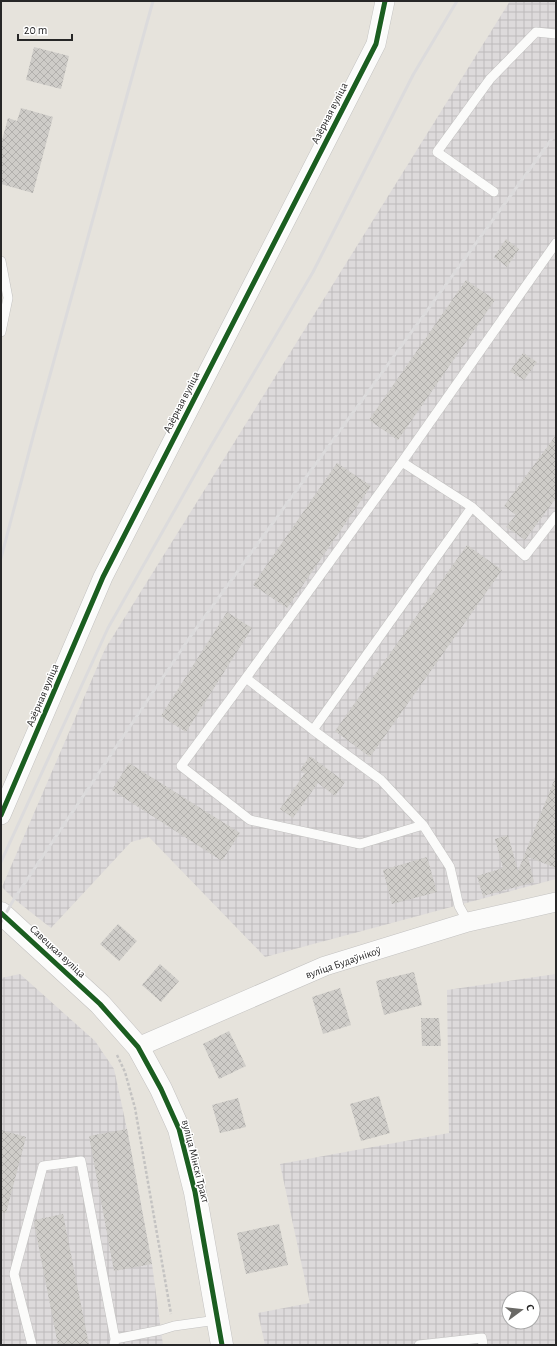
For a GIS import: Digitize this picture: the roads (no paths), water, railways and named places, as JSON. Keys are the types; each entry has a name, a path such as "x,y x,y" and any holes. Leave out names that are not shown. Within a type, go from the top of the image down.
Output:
{"street":[{"name":"Азёрная вуліца","path":"1,815 103,577 376,44 385,1"},
{"name":"вуліца Будаўнікоў","path":"138,1047 325,966 468,922 556,902"},
{"name":"Савецкая вуліца","path":"1,913 100,1004"},
{"name":"вуліца Мінскі Тракт","path":"100,1004 138,1047 161,1089 179,1128 195,1192 222,1345"}],"lane":[{"path":"494,192 437,152 490,78 536,32 556,34"},
{"path":"423,825 360,844 250,820 181,766 402,462 556,243"},
{"path":"1,261 8,298 1,332"},
{"path":"402,462 472,507 526,556 556,516"},
{"path":"313,730 472,507"},
{"path":"246,678 381,780 423,825 450,867 459,906 468,922"},
{"path":"32,1345 14,1274 43,1166 81,1161 115,1342 174,1326 217,1320"},
{"path":"419,1345 482,1338 483,1345"}],"railway":[{"path":"1,558 153,1"},
{"path":"1,862 108,628 211,446 313,272 413,75 457,1"},
{"path":"1,922 14,899 190,637 556,133"}]}
